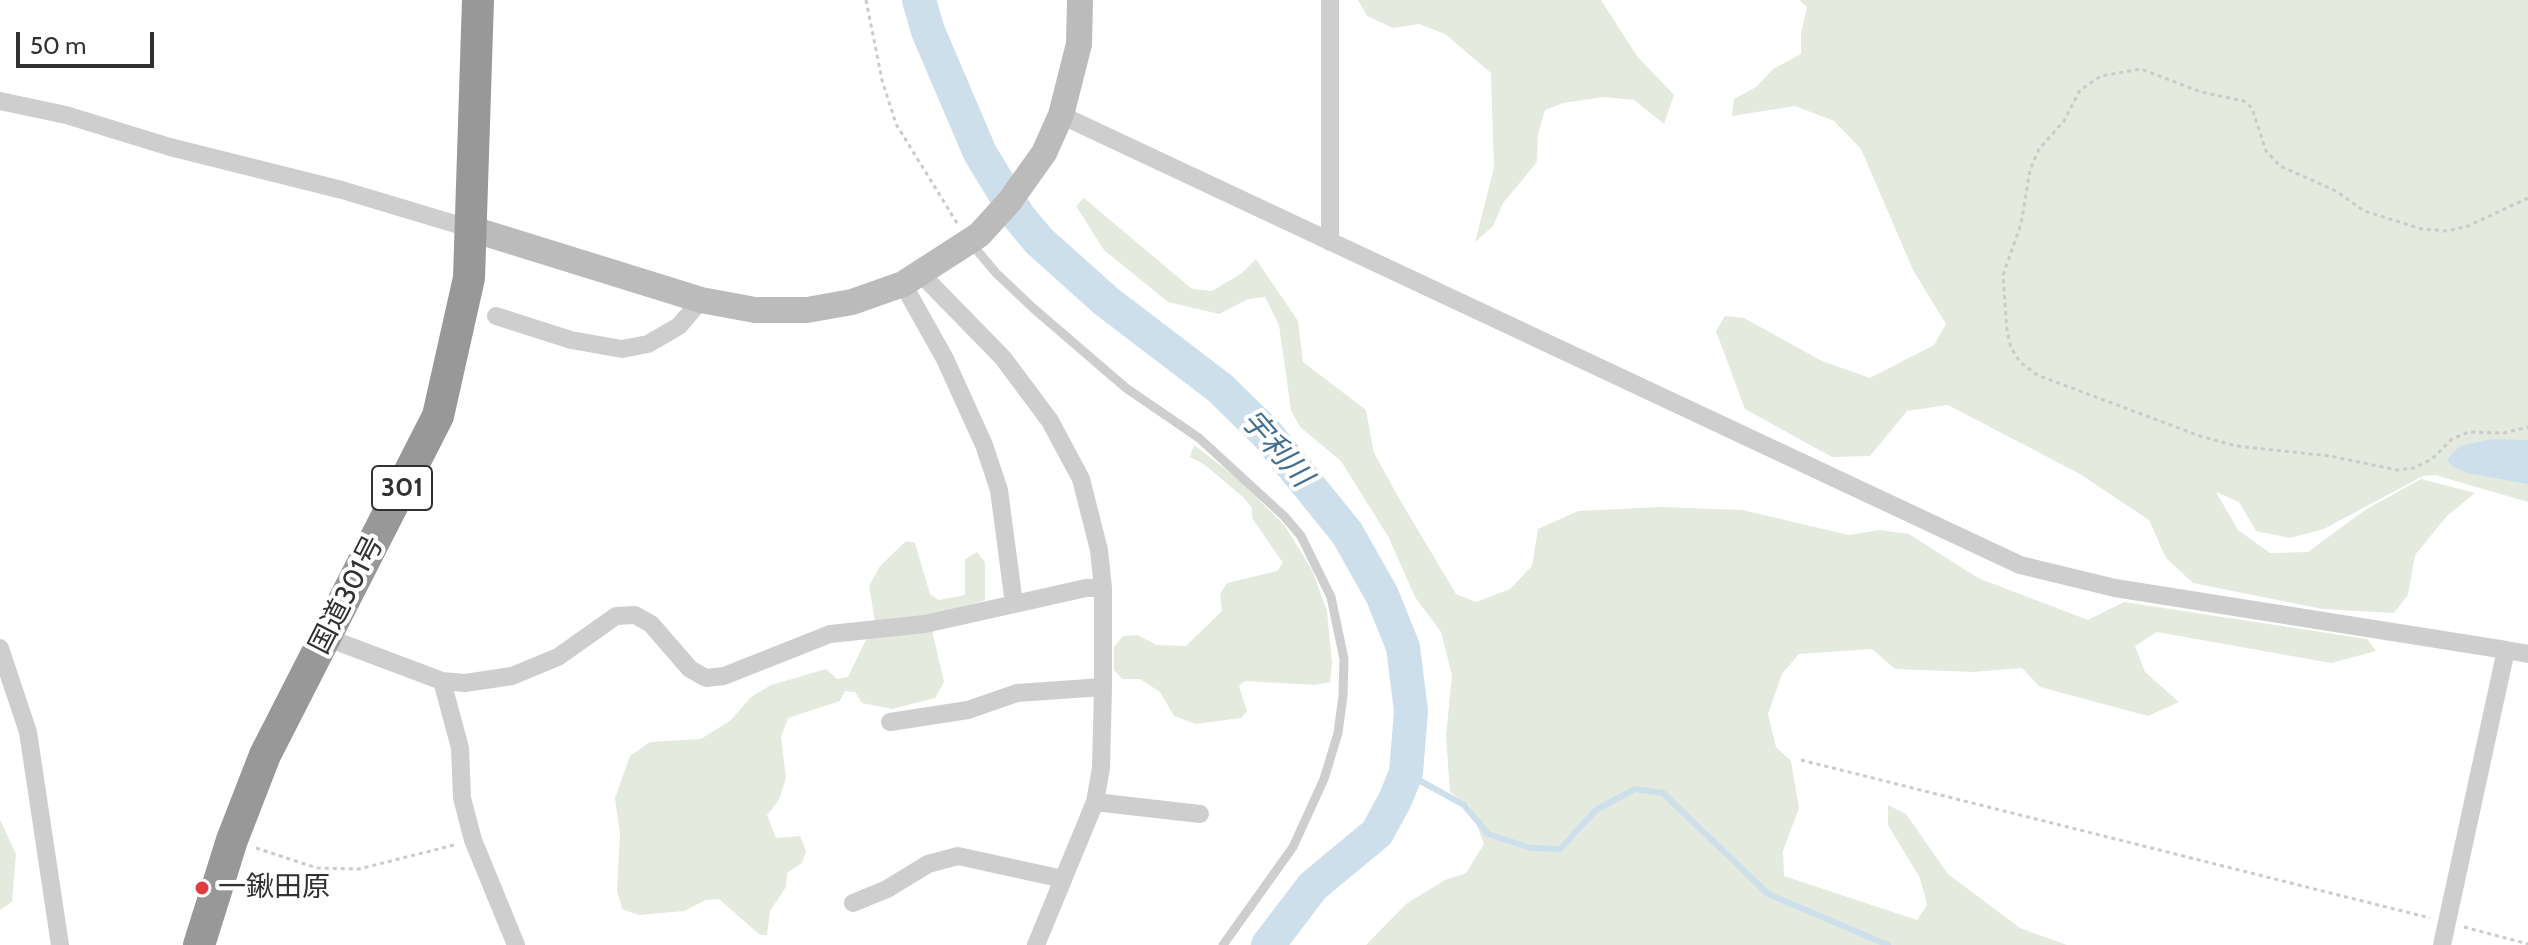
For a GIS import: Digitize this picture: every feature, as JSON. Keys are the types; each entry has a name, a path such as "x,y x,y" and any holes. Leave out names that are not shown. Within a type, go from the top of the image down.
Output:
{"highway":[{"name":"国道301号","path":"199,945 232,840 265,755 438,416 469,278 478,0"}],"street":[{"path":"0,101 66,115 170,147 342,190 701,300 755,310 807,310 852,302 912,279 975,238 1009,202 1044,153 1061,115 1079,44 1080,0"},
{"path":"1330,0 1330,242"},
{"path":"1061,115 2020,565 2115,588 2528,654"},
{"path":"912,279 1003,358 1072,457 1090,508 1103,588 1101,768 1095,802 1036,945"},
{"path":"912,279 984,445 999,490 1014,604"},
{"path":"496,316 571,340 622,349 648,344 679,326 701,300"},
{"path":"325,637 442,681 465,683 512,676 558,657 616,616 635,615 651,624 690,669 706,678 724,676 830,634 925,624 1086,588 1103,588"},
{"path":"0,648 28,732 60,945"},
{"path":"2442,945 2506,650"},
{"path":"442,681 460,748 462,798 473,840 516,945"},
{"path":"890,722 968,710 1017,693 1103,687"},
{"path":"1095,802 1200,814"},
{"path":"853,903 887,889 928,864 958,856 1063,879"}],"lane":[{"path":"975,238 996,273 1033,308 1126,388 1199,438 1284,516 1307,547 1331,597 1340,628 1344,671 1338,733 1324,779 1293,847 1223,945"}],"path":[{"path":"866,0 882,80 896,124 975,238"},
{"path":"2528,198 2468,226 2447,231 2422,229 2364,211 2336,191 2280,166 2266,151 2252,108 2244,101 2201,92 2141,69 2101,76 2080,90 2064,121 2039,149 2030,170 2021,224 2003,275 2007,331 2011,348 2020,362 2037,375 2200,436 2236,446 2330,456 2397,470 2432,459 2452,439 2469,432 2504,433 2528,427"},
{"path":"1801,760 2528,944"},
{"path":"232,840 317,868 359,869 473,840"}],"shaded area":[{"path":"1358,0 1601,0 1637,56 1674,95 1664,124 1634,100 1604,97 1563,103 1545,110 1538,134 1537,162 1503,203 1493,226 1475,242 1494,168 1491,73 1445,34 1419,24 1393,28 1367,16"},
{"path":"1799,0 2528,0 2528,502 2435,475 2423,476 2324,529 2290,538 2256,531 2239,502 2216,492 2238,530 2270,553 2308,552 2365,510 2421,479 2475,493 2447,516 2415,555 2408,595 2394,613 2322,609 2193,583 2166,558 2149,520 2080,474 1948,405 1907,411 1870,456 1832,457 1745,409 1716,331 1725,316 1744,318 1822,361 1870,378 1934,345 1946,324 1913,270 1861,149 1834,121 1795,106 1732,116 1734,99 1756,87 1773,69 1801,54 1801,34 1807,7"},
{"path":"1084,198 1192,289 1212,291 1242,273 1256,259 1298,321 1303,362 1366,410 1374,453 1400,500 1456,594 1476,602 1510,589 1532,566 1538,529 1578,511 1660,507 1742,510 1849,535 1879,530 1909,534 1978,578 2088,620 2124,602 2367,639 2376,651 2331,663 2157,632 2135,646 2145,672 2179,702 2148,716 2040,687 2022,668 1973,672 1895,669 1872,649 1799,654 1782,674 1768,714 1776,747 1791,761 1799,808 1783,851 1784,876 1917,920 1927,905 1920,878 1888,825 1888,805 1906,814 1948,874 2020,928 2067,945 1366,945 1406,904 1445,880 1466,873 1484,844 1470,806 1450,792 1446,736 1452,675 1441,632 1415,597 1389,538 1341,461 1300,427 1291,410 1279,325 1265,297 1248,299 1219,314 1168,302 1104,250 1076,206"},
{"path":"1194,445 1237,478 1285,526 1312,570 1327,611 1332,664 1330,682 1315,685 1245,681 1239,686 1247,711 1241,718 1196,724 1174,716 1160,692 1140,679 1122,679 1114,670 1114,647 1123,636 1137,635 1157,645 1186,646 1222,611 1220,594 1227,583 1277,571 1283,563 1252,518 1252,508 1243,497 1205,465 1190,457"},
{"path":"906,541 915,543 930,594 939,600 965,595 965,559 977,552 985,562 985,600 935,617 933,635 944,682 935,698 892,709 862,703 855,692 845,691 840,701 788,718 781,737 786,778 779,800 767,815 776,838 800,836 806,851 802,863 787,873 786,887 770,911 767,935 760,935 719,899 706,900 684,911 639,915 622,909 617,890 620,834 615,798 630,756 650,742 701,739 731,720 751,697 771,685 826,669 837,679 848,677 875,621 869,586 880,566"},
{"path":"0,820 16,854 12,902 0,910"}],"water":[{"path":"2492,439 2528,440 2528,484 2467,473 2452,466 2447,459 2460,446"}],"waterway":[{"name":"宇利川","path":"919,0 928,31 980,153 1019,217 1039,241 1106,301 1220,388 1266,433 1347,533 1382,595 1403,647 1411,711 1406,773 1395,800 1377,833 1313,886 1268,945"},
{"path":"1406,773 1464,805 1488,834 1531,848 1560,849 1596,810 1635,789 1663,793 1768,894 1888,945"}],"place":[{"name":"一鍬田原","path":"202,888"}]}
